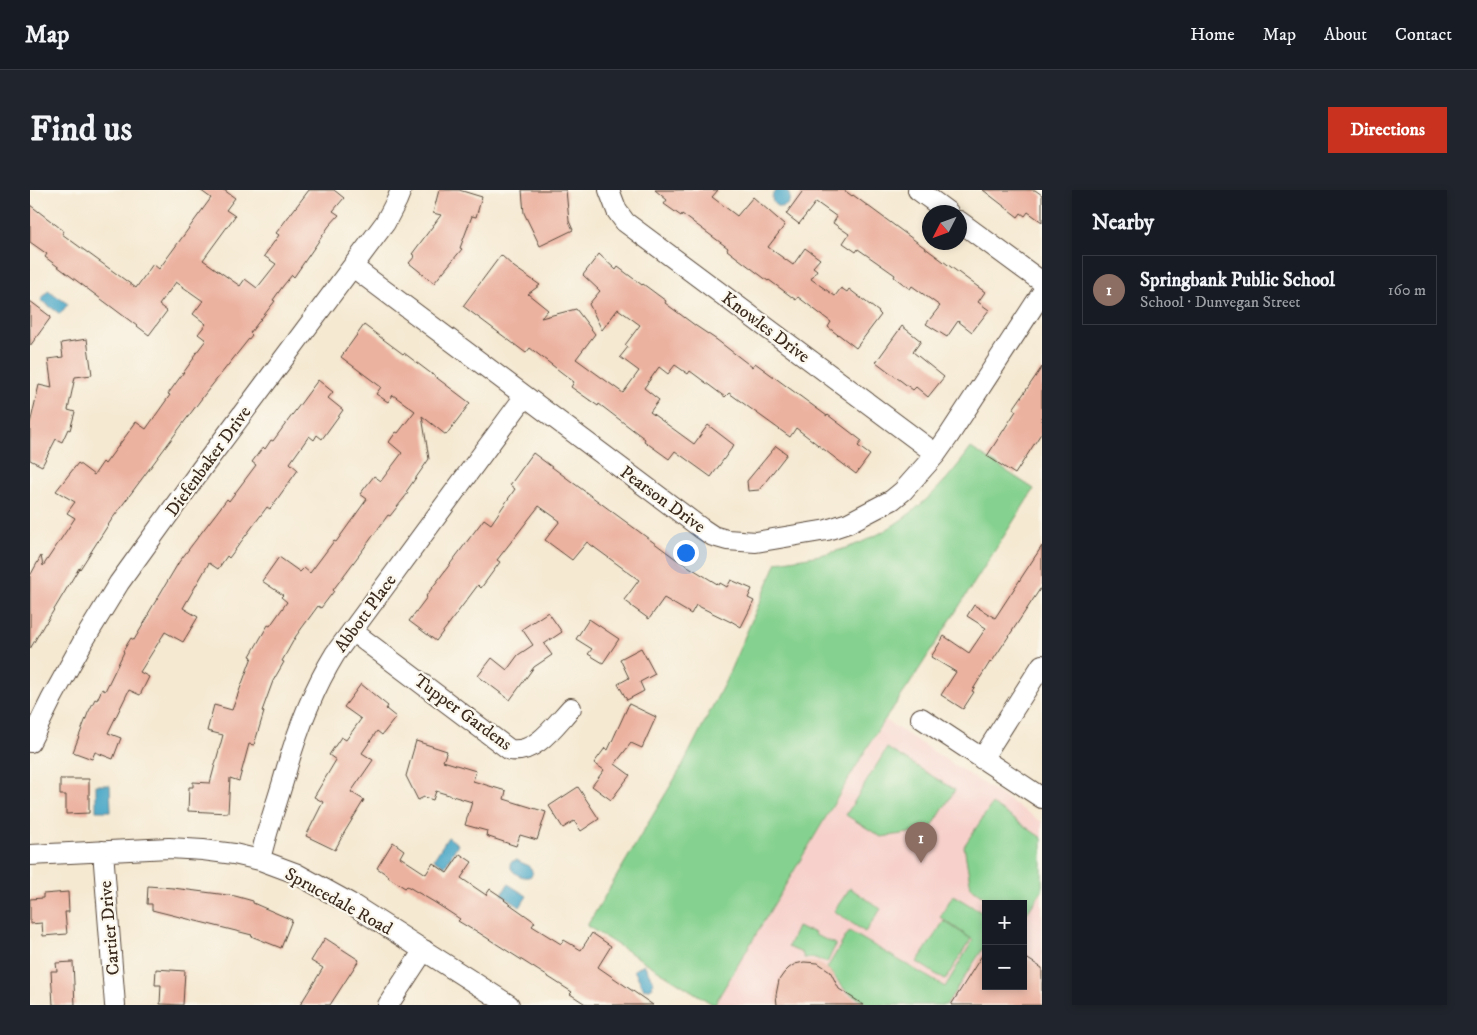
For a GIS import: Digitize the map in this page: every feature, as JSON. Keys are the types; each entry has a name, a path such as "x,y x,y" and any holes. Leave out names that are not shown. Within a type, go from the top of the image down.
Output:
{"street":[{"name":"Diefenbaker Drive","path":"30,742 84,640 119,583 385,223 401,190"},
{"name":"Knowles Drive","path":"609,190 617,211 625,222 936,454"},
{"path":"918,190 938,205"},
{"path":"967,226 1042,282"},
{"name":"Pearson Drive","path":"352,267 701,528 713,536 732,541 756,542 827,530 848,523 892,500 914,480 936,454 1042,292"},
{"name":"Abbott Place","path":"260,860 289,758 320,678 352,631 525,396"},
{"name":"Tupper Gardens","path":"352,631 510,750 518,751 533,746 571,708"},
{"path":"982,759 1042,665"},
{"path":"921,718 1042,798"},
{"name":"Sprucedale Road","path":"30,855 169,848 234,854 260,860 295,873 324,889 509,1005"},
{"name":"Cartier Drive","path":"103,851 115,1005"},
{"path":"388,1005 424,950"}],"shaded area":[{"path":"885,720 1042,822 1042,1005 714,1005"}],"green space":[{"path":"971,448 1034,489 909,685 879,728 714,1005 587,926 681,768 726,680 777,562 834,552 852,546 888,529 933,493"},
{"path":"887,748 955,790 930,830 881,837 846,815"},
{"path":"992,804 1042,838 1042,891 1027,913 1027,900 989,900 971,888 964,846"},
{"path":"850,888 881,909 865,932 834,911"},
{"path":"953,895 982,913 982,950 946,1005 869,1005 846,991 827,968 849,931 945,987 973,940 940,917"},
{"path":"944,921 971,939 945,980 917,962"},
{"path":"797,927 815,933 815,935 836,944 827,963 815,958 804,958 802,953 788,947"}],"water":[{"path":"781,189 787,192 790,198 787,204 781,207 775,204 772,198 775,192"},
{"path":"48,290 68,304 60,314 41,300"},
{"path":"96,785 110,785 111,811 96,811"},
{"path":"448,837 458,844 445,866 434,859"},
{"path":"517,860 530,868 531,876 523,877 514,873 510,863"},
{"path":"508,884 527,896 520,907 502,894"},
{"path":"644,964 654,983 653,987 648,990 647,988 644,989 634,970"}],"building":[{"path":"200,190 224,190 235,198 226,210 235,216 203,260 240,286 245,279 257,288 276,264 264,256 279,235 276,233 309,190 334,190 344,198 333,211 339,215 329,226 294,277 292,275 283,286 273,300 275,301 250,333 252,335 205,394 112,519 79,568 30,649 30,576 41,556 43,566 75,518 67,513 75,502 56,491 78,463 94,475 103,462 105,464 136,422 146,429 206,340 198,334 206,324 193,314 203,301 176,282 159,305 167,311 149,335 45,257 47,254 30,242 30,205 64,231 62,234 136,288 153,264 159,269 211,198"},
{"path":"439,190 459,190 482,197 476,217 472,216 460,248 462,249 434,283 409,263 415,256 412,254 441,215 433,213"},
{"path":"522,190 566,190 569,221 573,230 540,246 524,213"},
{"path":"655,190 718,190 712,197 737,216 753,197 785,225 768,247 793,265 805,248 820,259 813,267 817,270 811,279 835,296 841,288 847,292 849,289 881,315 856,348 828,327 831,322 798,297 796,300 768,281 727,250 728,248 682,214 681,216 664,204 667,200"},
{"path":"800,190 844,190 853,195 922,246 922,250 928,250 985,292 978,302 989,310 972,332 958,321 947,337 926,324 940,306 912,286 910,289 894,277 895,275 858,249 856,252 843,243 849,234 833,223 837,217 816,202 799,224 786,214 802,192"},
{"path":"983,190 1035,190 1042,195 1042,222 1028,212 1025,216 1021,213 1018,217"},
{"path":"599,254 616,270 618,267 643,284 666,301 665,303 752,367 755,363 862,441 858,446 870,455 856,474 796,428 790,437 729,393 725,397 690,371 688,374 675,365 668,374 659,367 644,388 659,400 650,412 694,444 708,425 734,445 711,477 675,451 669,459 599,404 598,406 571,387 574,382 530,348 526,353 463,306 501,255 514,267 540,285 528,294 548,310 541,318 576,309 595,334 576,359 623,393 639,371 620,357 628,347 625,345 640,325 618,309 602,330 589,304 600,291 583,275"},
{"path":"30,301 51,317 30,346"},
{"path":"364,325 470,403 446,435 422,416 429,459 406,492 408,493 390,516 388,515 321,608 318,606 296,636 273,681 262,711 264,712 254,745 249,744 239,781 230,778 228,813 188,811 189,787 193,787 193,782 210,783 223,735 207,731 214,705 232,710 252,657 250,656 268,625 270,626 287,602 281,597 283,595 262,581 279,557 300,572 304,568 310,573 334,541 336,542 367,499 360,494 374,476 381,481 402,453 389,442 415,411 393,395 388,402 376,394 381,387 341,357"},
{"path":"902,326 921,341 913,352 944,377 928,397 916,387 913,390 876,362"},
{"path":"87,339 92,375 75,377 68,410 75,412 70,430 68,429 62,442 56,439 42,466 30,460 30,424 39,385 52,388 48,359 63,357 61,343"},
{"path":"1042,367 1042,432 1015,474 987,456 1016,411 1013,409"},
{"path":"318,380 333,392 328,398 343,410 322,439 317,435 314,440 309,436 290,463 298,470 270,509 267,507 229,558 227,556 218,569 209,563 183,608 198,617 183,642 165,632 140,672 149,677 140,695 129,690 108,733 121,738 113,759 95,752 92,759 73,752 95,699 97,700 102,689 105,691 123,651 131,638 134,640 179,562 227,499 229,501 256,465 252,462 263,447 265,449 271,440 273,441"},
{"path":"776,446 787,454 759,490 748,491 747,481"},
{"path":"533,453 676,559 719,585 720,583 727,587 731,580 752,589 748,598 754,601 741,627 696,605 691,614 664,598 649,619 624,600 639,580 587,542 572,560 545,540 560,521 539,506 497,560 500,562 481,588 478,585 436,641 409,621 484,519 491,524 515,489 510,485"},
{"path":"1042,546 1042,586 990,662 963,709 941,695 956,672 931,657 944,636 969,653 986,628 967,616 974,605 995,618"},
{"path":"548,612 562,632 544,644 552,655 534,667 510,700 478,676 492,658 507,670 518,655 533,645 522,629"},
{"path":"589,619 619,639 603,663 588,654 592,649 576,639"},
{"path":"641,648 655,674 640,682 644,691 627,700 618,684 629,678 620,659"},
{"path":"361,684 388,706 386,709 396,717 382,735 377,731 362,753 373,760 351,792 364,800 335,850 306,836 323,802 314,797 336,760 329,755 341,737 346,740 361,719 344,707"},
{"path":"629,704 656,717 642,748 631,743 615,764 630,775 611,800 592,786 604,770 594,763 605,748 608,750"},
{"path":"416,741 447,751 443,761 476,771 473,781 506,791 504,799 546,812 537,840 520,835 516,846 486,836 487,831 465,825 472,802 436,791 433,800 424,797 418,800 406,776"},
{"path":"60,779 89,779 89,813 66,814 66,795 60,795"},
{"path":"578,787 599,819 581,831 574,821 563,828 549,806"},
{"path":"393,842 404,850 400,857 426,874 433,863 447,873 460,854 472,862 461,878 486,895 490,889 535,922 532,926 561,944 564,940 581,950 592,933 611,946 598,967 653,1005 587,1005 570,994 572,992 458,921 460,919 434,902 407,886 405,888 377,868"},
{"path":"148,886 235,896 253,901 253,903 292,920 281,948 252,935 152,910 152,904 147,904"},
{"path":"68,892 69,912 65,912 67,934 43,936 42,923 30,924 30,899 43,898 43,894"},
{"path":"325,938 359,960 330,1005 300,1005 323,968 311,961"},
{"path":"982,955 982,990 1027,990 1027,959 1042,968 1042,1005 951,1005"},
{"path":"73,962 75,1005 53,1005 51,971 57,971 56,963"},
{"path":"804,962 818,963 830,971 839,989 864,1005 777,1005 776,995 779,980 789,968"},
{"path":"156,969 185,971 183,1005 160,1004 161,985 155,985"}],"place":[{"name":"Springbank Public School","path":"921,863"}]}
